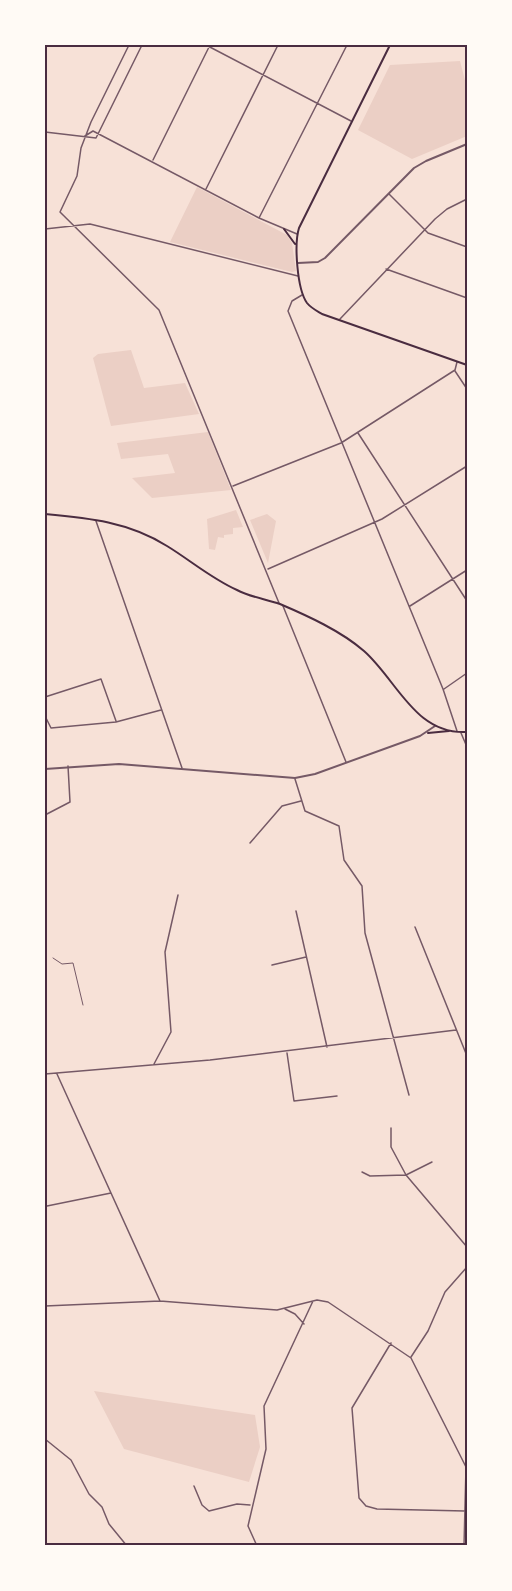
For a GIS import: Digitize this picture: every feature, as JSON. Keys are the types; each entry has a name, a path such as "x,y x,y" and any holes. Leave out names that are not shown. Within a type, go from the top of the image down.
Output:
{"main road":[{"path":"390,45 297,234 296,247 302,294 312,309 467,365"},
{"path":"284,229 296,247"},
{"path":"45,514 95,519 122,525 147,535 227,586 281,605 363,650 413,710 435,726 450,731"},
{"path":"428,733 467,732"}],"street":[{"path":"129,45 90,122 81,148 77,176 60,210 70,225 159,310 346,762"},
{"path":"45,132 85,136 93,139 142,45"},
{"path":"152,161 208,45 352,121"},
{"path":"205,190 278,45"},
{"path":"259,218 347,45"},
{"path":"90,122 92,132 97,135 152,161 259,218 297,234"},
{"path":"85,136 92,132"},
{"path":"298,263 318,262 325,258 426,160 467,144"},
{"path":"389,194 431,235 467,247"},
{"path":"339,320 424,230 447,209 467,199"},
{"path":"45,229 90,224 299,276"},
{"path":"387,269 467,298"},
{"path":"302,294 292,301 288,311 467,747"},
{"path":"457,361 455,370 467,389"},
{"path":"233,486 341,443 455,370"},
{"path":"357,432 467,601"},
{"path":"267,569 374,522 405,506 467,466"},
{"path":"95,519 183,769"},
{"path":"409,606 467,570"},
{"path":"443,689 467,673"},
{"path":"45,697 100,679 116,722"},
{"path":"45,716 51,728 116,722 162,710"},
{"path":"45,769 107,764 295,778 428,733 435,726"},
{"path":"45,815 70,802 68,766"},
{"path":"295,778 307,813 337,823 342,830 344,860 362,886 365,933 409,1095"},
{"path":"250,843 282,806 302,800"},
{"path":"154,1065 171,1032 165,952 178,895"},
{"path":"296,911 327,1048"},
{"path":"415,927 467,1056"},
{"path":"272,965 307,957"},
{"path":"45,1074 327,1048 456,1030"},
{"path":"286,1052 294,1101 337,1096"},
{"path":"57,1073 160,1301"},
{"path":"391,1128 391,1147 406,1175 467,1247"},
{"path":"362,1173 371,1176 406,1175 432,1162"},
{"path":"47,1206 111,1193"},
{"path":"411,1358 428,1331 445,1292 467,1267"},
{"path":"45,1306 160,1301 284,1309 314,1300 328,1302 411,1358 466,1467 464,1546"},
{"path":"256,1546 248,1526 266,1449 264,1406 314,1300"},
{"path":"284,1309 295,1314 304,1324"},
{"path":"390,1343 352,1408 358,1498 366,1506 377,1509 466,1511"},
{"path":"45,1439 71,1460 89,1494 102,1507 109,1524 127,1546"},
{"path":"194,1486 202,1505 209,1511 242,1503 251,1506"}],"lane":[{"path":"53,958 62,964 73,963 83,1005"}],"shaded area":[{"path":"460,61 467,88 467,136 412,159 358,130 390,65"},
{"path":"197,187 287,235 292,243 296,271 292,272 170,242"},
{"path":"131,350 144,388 185,383 199,414 111,426 93,358 98,354"},
{"path":"208,432 231,490 152,498 132,478 175,473 168,454 121,459 117,443"},
{"path":"236,510 243,527 233,528 233,534 224,535 224,538 218,537 215,550 209,549 207,519"},
{"path":"267,514 276,521 268,563 250,520"},
{"path":"94,1391 255,1415 260,1447 249,1482 124,1449"}]}
